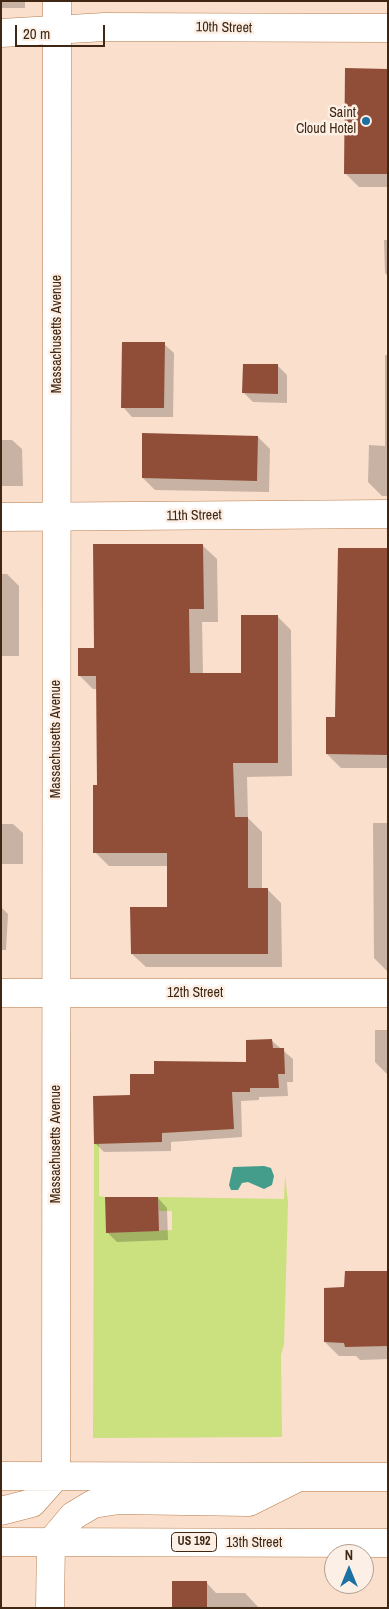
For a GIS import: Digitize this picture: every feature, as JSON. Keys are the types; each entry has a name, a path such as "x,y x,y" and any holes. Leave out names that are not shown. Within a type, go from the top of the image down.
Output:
{"main road":[{"name":"Massachusetts Avenue","path":"56,1476 57,1"},
{"name":"10th Street","path":"1,33 105,27 388,28"},
{"name":"11th Street","path":"1,517 388,514"},
{"name":"12th Street","path":"1,993 388,993"},
{"path":"1,1476 388,1477"},
{"path":"1,1511 32,1503 56,1476"},
{"path":"50,1608 51,1542 73,1516 94,1504 119,1500 249,1502 300,1476"},
{"name":"13th Street","path":"1,1542 388,1543"}],"green space":[{"path":"94,1144 99,1144 99,1196 105,1197 106,1233 172,1230 172,1211 159,1211 158,1197 284,1199 285,1176 288,1202 284,1344 281,1355 282,1437 93,1438"}],"water":[{"path":"264,1166 271,1168 274,1176 272,1185 264,1189 248,1182 242,1183 238,1190 231,1190 229,1185 233,1167"}],"building":[{"name":"Saint Cloud Hotel","path":"345,68 388,69 388,174 344,174"},
{"path":"122,342 165,342 164,408 121,408"},
{"path":"243,364 278,364 278,394 242,393"},
{"path":"142,433 258,436 257,481 142,478"},
{"path":"93,544 203,544 204,609 189,609 190,673 241,673 241,615 278,615 278,763 233,763 235,817 248,817 248,888 268,888 268,954 131,954 130,907 167,907 167,853 93,853 93,785 97,785 96,676 78,676 78,648 94,648"},
{"path":"338,548 388,548 388,755 326,754 326,717 335,717"},
{"path":"272,1039 273,1048 284,1048 285,1074 278,1074 279,1088 250,1088 250,1092 232,1092 234,1129 162,1133 162,1142 94,1144 93,1096 130,1095 130,1074 154,1074 154,1061 246,1062 246,1040"},
{"path":"105,1197 158,1197 159,1231 106,1233"},
{"path":"345,1271 388,1271 388,1346 345,1347 344,1343 324,1342 324,1288 344,1287"},
{"path":"172,1581 207,1581 207,1608 172,1608"}],"place":[{"name":"Saint Cloud Hotel","path":"366,121"}]}
